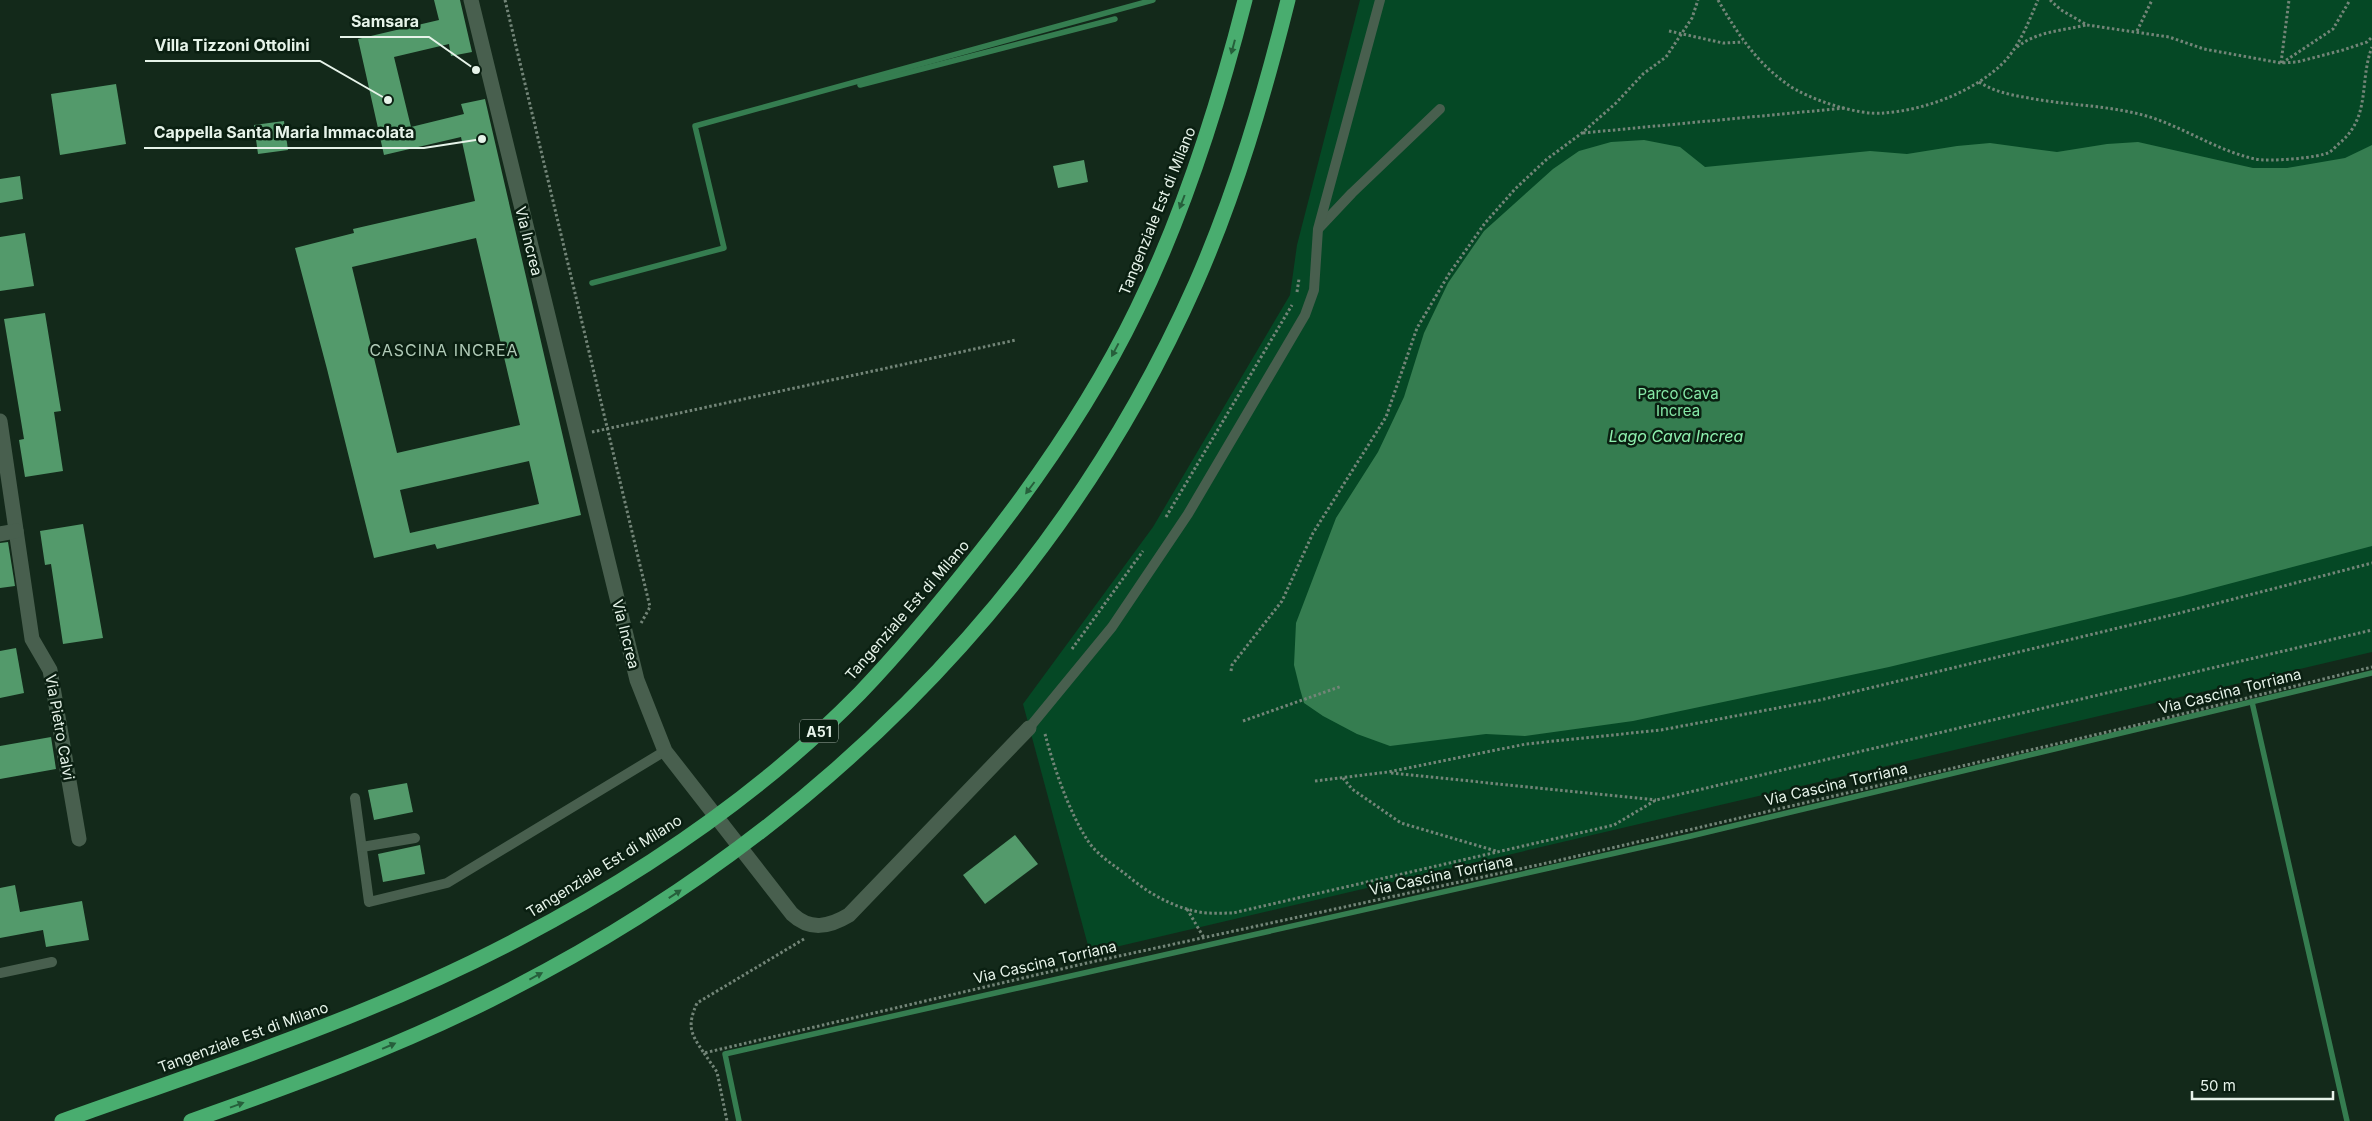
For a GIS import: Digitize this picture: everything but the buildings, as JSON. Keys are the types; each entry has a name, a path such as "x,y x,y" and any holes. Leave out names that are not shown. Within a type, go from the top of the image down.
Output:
{"highway":[{"name":"Tangenziale Est di Milano","path":"62,1121 359,1013 460,969 522,938 624,878 692,833 757,785 846,706 911,637 995,534 1034,482 1087,401 1137,310 1170,235 1213,113 1245,0"},
{"name":"A51","path":"191,1121 302,1081 386,1047 488,1001 584,950 681,890 760,832 827,778 908,703 978,626 1055,530 1095,470 1160,358 1196,282 1229,196 1262,98 1288,0"}],"street":[{"name":"Via Increa","path":"472,0 637,680 665,751 792,914 804,923 814,926"},
{"name":"Via Pietro Calvi","path":"0,421 32,639 50,670 79,839"},
{"path":"0,534 16,531"},
{"path":"814,926 839,921 849,915 1036,727"}],"lane":[{"path":"1036,727 1112,627 1183,522 1305,315 1314,290 1318,229 1380,0"},
{"path":"1318,229 1352,193 1440,109"},
{"path":"355,798 369,902 447,883 665,751"},
{"path":"362,847 415,838"},
{"path":"0,973 52,962"}],"path":[{"path":"505,0 650,606 638,628"},
{"path":"1231,671 1232,665 1282,601 1313,533 1386,417 1416,328 1435,294 1485,223 1515,189 1547,159 1582,133 1616,103 1643,74 1666,57 1692,18 1698,0"},
{"path":"1718,0 1743,42 1764,66 1789,86 1818,99 1848,108 1882,114 1954,95 1979,82 2001,65 2014,48 2038,0"},
{"path":"2050,0 2061,10 2087,25"},
{"path":"2137,31 2152,0"},
{"path":"2281,63 2289,0"},
{"path":"2281,63 2333,29 2350,0"},
{"path":"2014,48 2037,35 2087,25 2170,37 2204,48 2281,63 2296,62 2343,50 2367,42 2372,37"},
{"path":"1669,31 1723,43 1743,42"},
{"path":"1979,82 1993,91 2047,102 2125,112 2153,118 2201,140 2255,159 2274,161 2330,152 2352,132 2362,111 2368,57 2372,46"},
{"path":"1582,133 1848,108"},
{"path":"1164,521 1296,298 1300,272"},
{"path":"577,436 606,428 1016,340"},
{"path":"1072,650 1148,545"},
{"path":"1315,781 1388,772 1526,744 1661,730 1820,700 2176,614 2372,563"},
{"path":"1036,727 1078,823 1089,842 1111,865 1144,890 1167,902 1199,912 1233,913 1614,825 1656,800 2372,630"},
{"name":"Via Cascina Torriana","path":"704,1053 1204,938 1556,861 2150,722 2372,667"},
{"path":"1243,721 1342,686"},
{"path":"1388,772 1656,800"},
{"path":"1342,778 1352,789 1401,823 1496,851"},
{"path":"1186,908 1204,938"},
{"path":"727,1121 717,1072 691,1033 692,1015 697,1003 806,938 814,926"}],"green space":[{"name":"Parco Cava Increa","path":"1360,0 2372,0 2372,652 1090,953 1023,704 1153,527 1290,295 1297,245"}],"water":[{"name":"Lago Cava Increa","path":"1644,140 1680,147 1705,167 1870,151 1907,154 1990,143 2057,152 2107,144 2138,142 2253,168 2287,168 2345,158 2372,145 2372,546 2183,596 1889,667 1633,721 1525,736 1486,734 1390,746 1357,734 1323,716 1304,703 1294,665 1296,623 1336,518 1378,452 1404,397 1424,333 1448,283 1484,231 1553,169 1579,151 1611,142"}],"waterway":[{"path":"592,283 724,248 695,126 1153,0"},
{"path":"860,85 1115,19"},
{"path":"739,1121 725,1054 1691,836 2372,673"},
{"path":"2252,702 2347,1121"}],"place":[{"name":"Samsara","path":"476,70"},
{"name":"Villa Tizzoni Ottolini","path":"388,100"},
{"name":"Cappella Santa Maria Immacolata","path":"482,139"}],"district":[{"name":"CASCINA INCREA","path":"444,350"}]}
